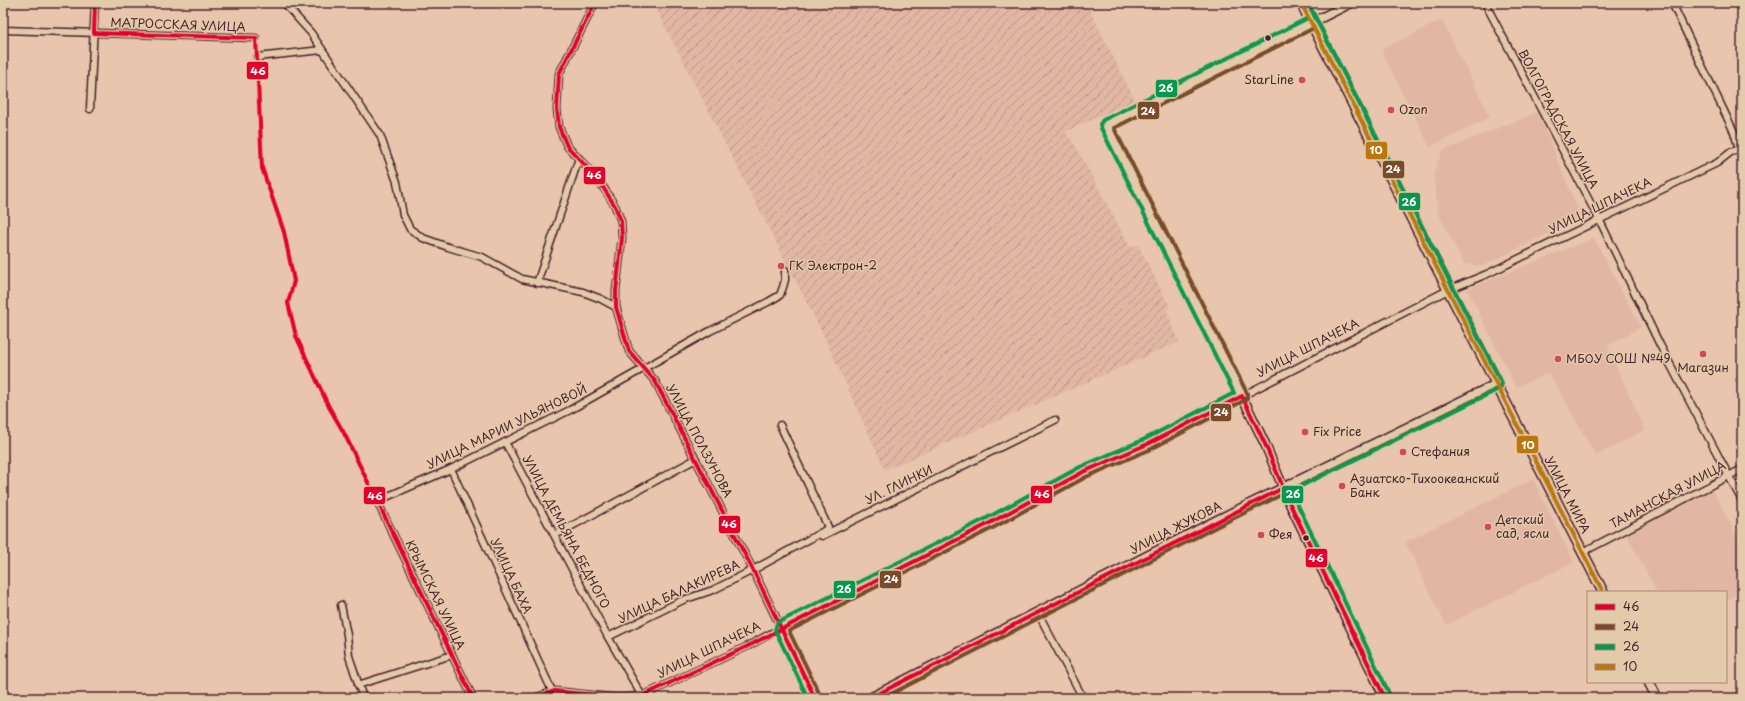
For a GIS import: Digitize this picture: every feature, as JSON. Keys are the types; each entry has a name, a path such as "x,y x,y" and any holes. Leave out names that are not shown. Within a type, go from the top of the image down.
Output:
{"main road":[{"name":"УЛИЦА МИРА","path":"1301,3 1602,591"},
{"path":"1650,683 1657,698"}],"street":[{"path":"90,109 96,3"},
{"path":"284,3 311,33 380,135 397,182 403,215 410,229 423,238 482,257 522,280 583,292 616,307"},
{"name":"УЛИЦА ПОЛЗУНОВА","path":"595,3 562,67 558,84 557,109 559,127 568,146 607,193 615,206 621,221 622,238 616,291 616,307 629,351 655,381 753,570 815,698"},
{"path":"1351,3 1106,125 1242,396 1265,444 1283,488 1385,698"},
{"name":"ВОЛГОГРАДСКАЯ УЛИЦА","path":"1485,3 1599,220 1660,345 1742,501"},
{"path":"1672,3 1739,136 1741,149"},
{"name":"МАТРОССКАЯ УЛИЦА","path":"3,30 256,38"},
{"path":"257,57 322,50"},
{"name":"УЛИЦА ШПАЧЕКА","path":"534,698 552,691 619,698 644,697 988,524 1083,472 1148,444 1448,290 1487,274 1717,163 1741,149"},
{"path":"537,283 579,158"},
{"name":"УЛИЦА МАРИИ УЛЬЯНОВОЙ","path":"378,501 451,470 570,410 710,331 768,302 780,294 785,280 785,270"},
{"name":"УЛИЦА ЖУКОВА","path":"870,698 1192,533 1496,384"},
{"name":"УЛ. ГЛИНКИ","path":"753,570 1055,420"},
{"name":"УЛИЦА БАЛАКИРЕВА","path":"608,636 683,600 713,590 753,570 824,531 828,527 780,426"},
{"name":"УЛИЦА ДЕМЬЯНА БЕДНОГО","path":"505,442 608,636 644,697"},
{"path":"555,535 696,459"},
{"name":"ТАМАНСКАЯ УЛИЦА","path":"1583,552 1742,469"},
{"name":"УЛИЦА БАХА","path":"451,470 552,691"},
{"name":"КРЫМСКАЯ УЛИЦА","path":"378,501 473,698"},
{"path":"341,605 347,634 349,656 363,698"},
{"path":"1038,613 1083,698"},
{"path":"358,685 452,655"}],"shaded area":[{"path":"653,3 1086,3 1135,100 1065,132 1077,148 1130,247 1138,245 1170,307 1166,309 1179,342 885,470 824,336"},
{"path":"1442,20 1490,117 1430,147 1381,50"},
{"path":"1538,112 1581,217 1483,266 1464,264 1439,215 1433,175 1442,151"},
{"name":"МБОУ СОШ №49","path":"1594,238 1641,327 1607,346 1645,430 1596,456 1549,373 1516,387 1467,289"},
{"path":"1533,479 1574,562 1446,625 1405,542"},
{"path":"1712,488 1742,547 1742,592 1727,600 1727,591 1656,591 1624,530"}],"green space":[{"path":"1742,376 1742,393 1735,379"}],"transit line":[{"name":"46","path":"95,3 94,33 256,38 262,168 284,232 294,281 288,303 296,336 329,407 344,433 473,698"},
{"name":"46","path":"595,3 559,74 557,109 559,127 567,146 597,178 615,206 621,221 622,238 616,291 616,307 629,351 655,381 753,570 815,698"},
{"name":"10","path":"1301,3 1602,591"},
{"name":"24","path":"883,698 1222,524 1501,387 1501,381 1308,3"},
{"name":"26","path":"1308,3 1502,384 1499,389 1291,491 1390,695"},
{"name":"26","path":"808,698 775,630 777,623 985,519 1080,467 1145,439 1234,393 1100,124 1103,120 1308,18"},
{"name":"24","path":"820,695 789,631 991,529 1086,477 1151,449 1247,399 1247,393 1114,128 1314,28"},
{"name":"46","path":"534,698 555,691 619,698 642,696 746,647 988,524 1083,472 1148,444 1242,396 1265,444 1290,504 1385,698"},
{"name":"46","path":"870,698 1283,488"}],"place":[{"name":"StarLine","path":"1302,80"},
{"name":"Ozon","path":"1391,110"},
{"name":"ГК Электрон-2","path":"781,266"},
{"name":"Магазин","path":"1703,354"},
{"name":"МБОУ СОШ №49","path":"1558,359"},
{"name":"Fix Price","path":"1305,432"},
{"name":"Стефания","path":"1403,452"},
{"name":"Азиатско-Тихоокеанский Банк","path":"1342,486"},
{"name":"Детский сад, ясли","path":"1488,527"},
{"name":"Фея","path":"1261,535"}]}
